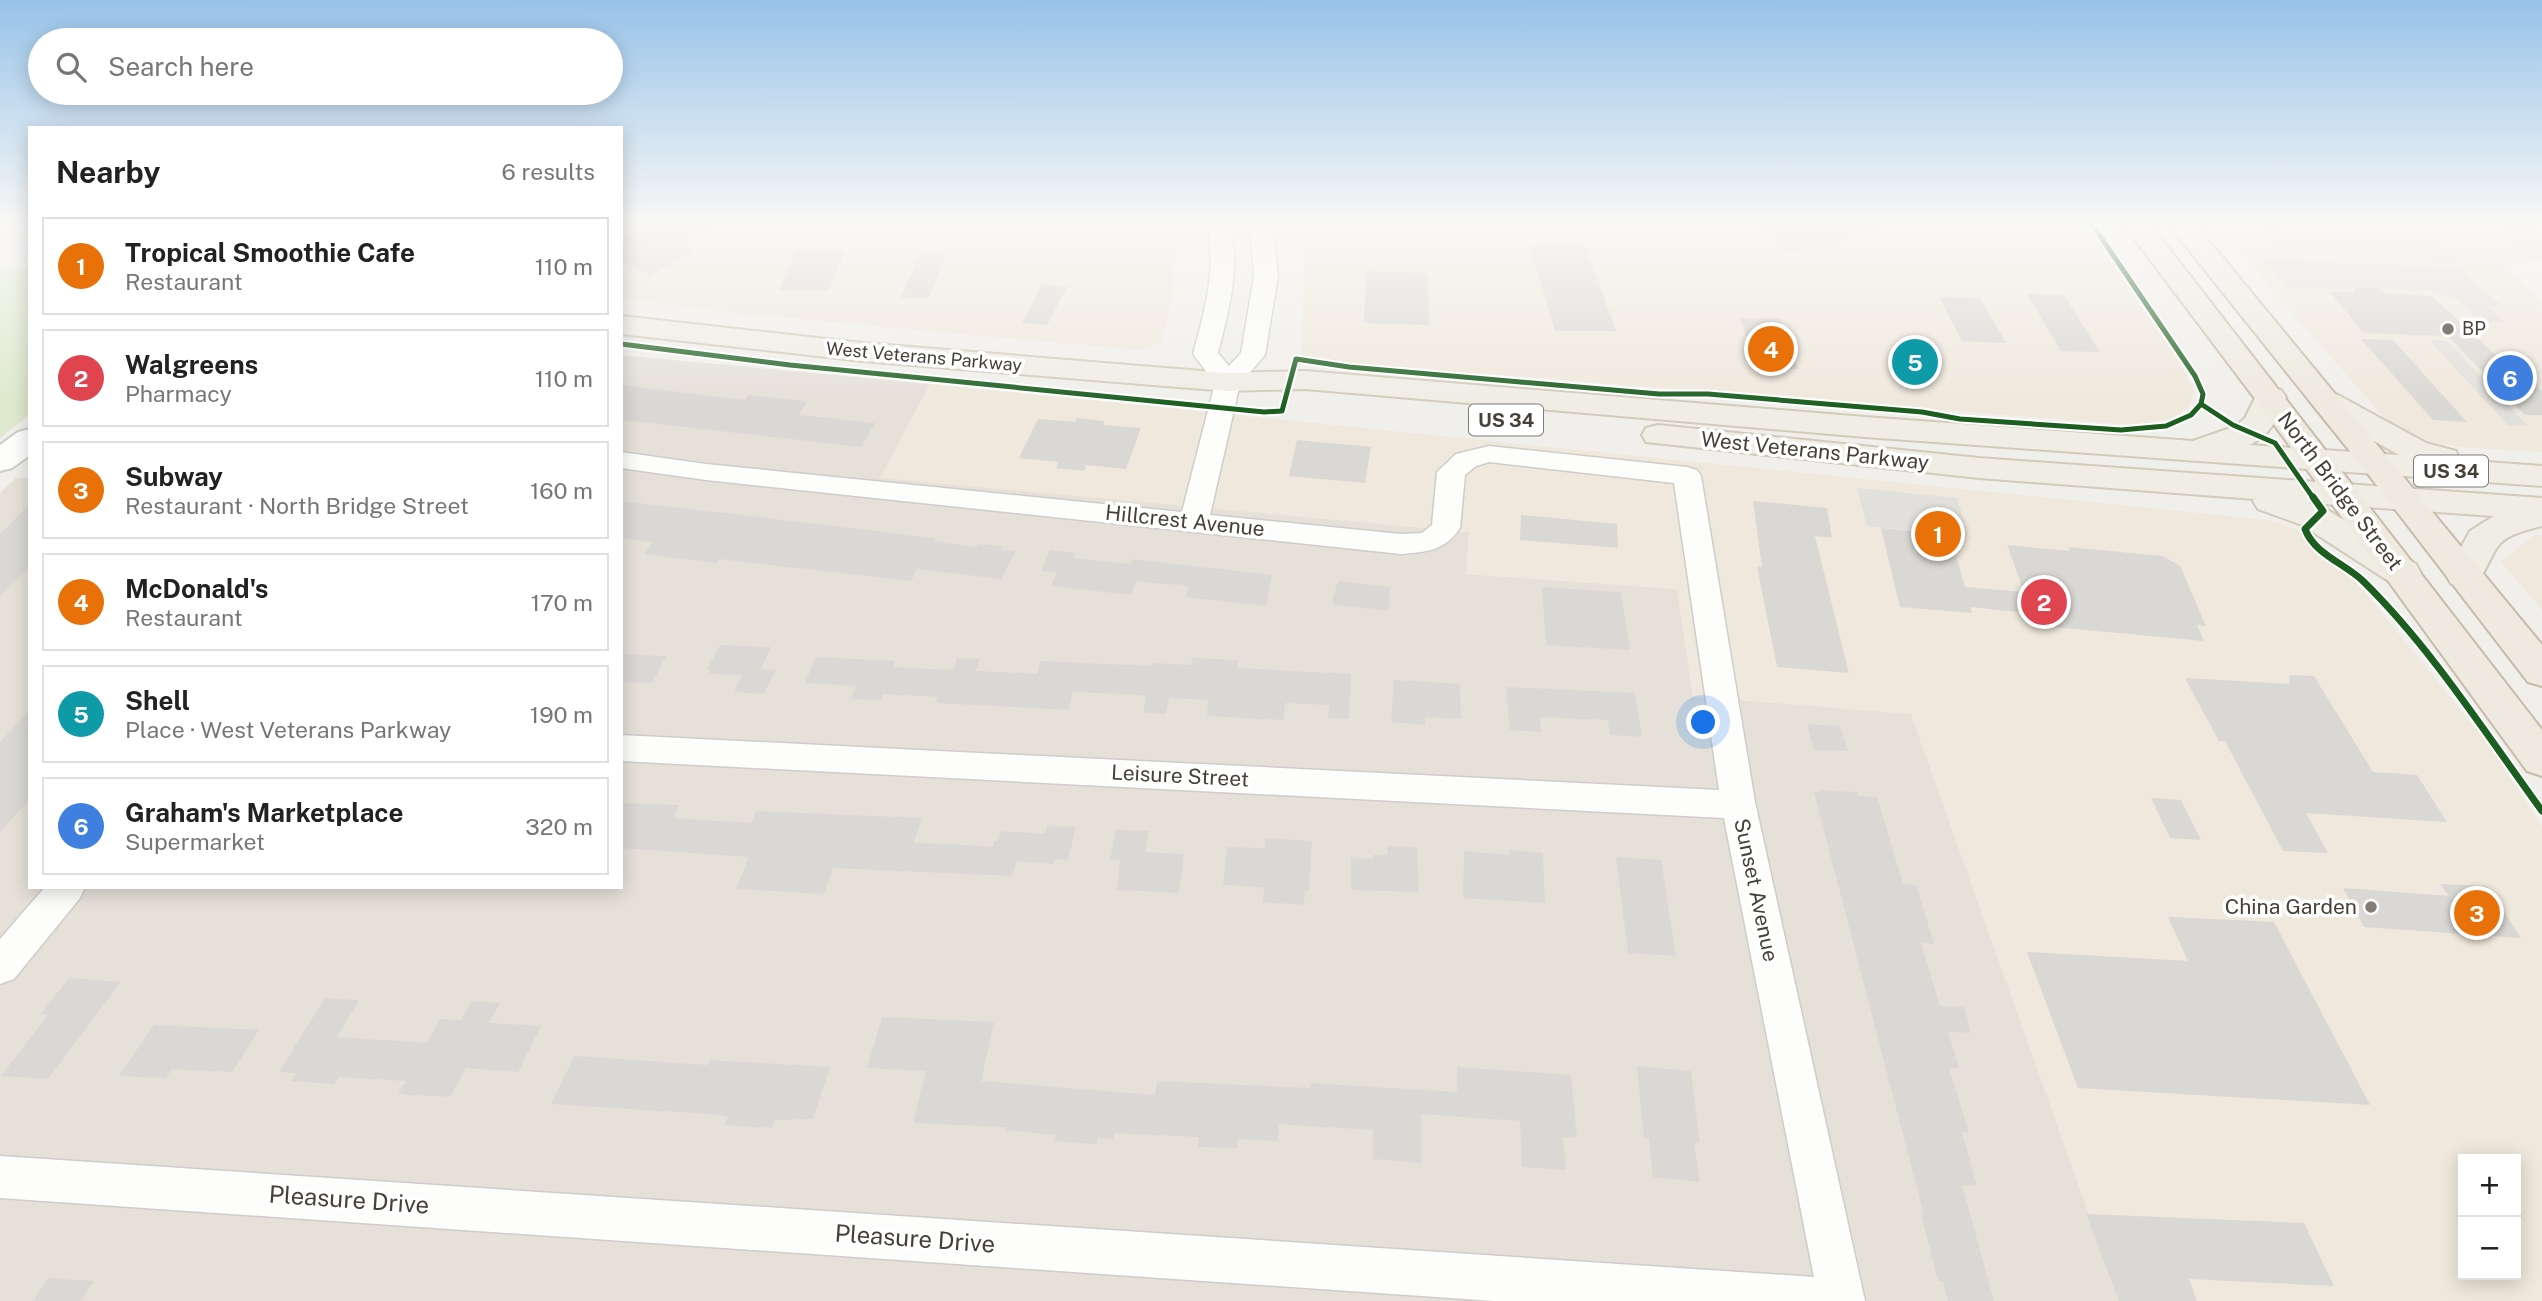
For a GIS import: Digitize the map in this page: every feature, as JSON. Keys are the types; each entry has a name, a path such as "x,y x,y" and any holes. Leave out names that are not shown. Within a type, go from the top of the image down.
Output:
{"highway":[{"name":"North Bridge Street","path":"2183,285 2542,760"},
{"name":"North Bridge Street","path":"2230,285 2327,401 2542,672"}],"main road":[{"name":"West Veterans Parkway","path":"623,325 913,357 1228,382 1305,380 2380,467"},
{"name":"West Veterans Parkway","path":"1228,382 1296,399 1873,458 2404,500"},
{"path":"2185,451 2251,433 2262,421 2270,397"},
{"path":"2327,401 2414,450 2532,476"},
{"name":"US 34","path":"2380,467 2532,476"},
{"path":"2229,486 2314,517 2403,573"},
{"name":"US 34","path":"2404,500 2542,509"},
{"path":"2464,575 2475,547 2489,531 2542,515"}],"street":[{"path":"1221,285 1205,354 1228,382"},
{"path":"1194,522 1228,382 1253,355 1265,285"},
{"path":"0,461 28,440"},
{"name":"Hillcrest Avenue","path":"623,460 706,472 1401,544 1430,542 1446,528 1451,472 1466,460 1489,454 1687,476"},
{"name":"Sunset Avenue","path":"1687,476 1739,805 1842,1301"},
{"name":"Leisure Street","path":"623,748 1739,805"},
{"path":"0,967 65,889"},
{"name":"Pleasure Drive","path":"0,1177 1829,1301"}],"shaded area":[{"path":"623,285 1174,285 1173,297 1161,342 1139,350 735,313 623,298"},
{"path":"1304,285 2126,285 2181,365 2195,391 2188,408 2169,419 2133,425 1322,361 1301,356"},
{"path":"2267,285 2524,285 2542,302 2542,452 2457,447 2414,438 2383,416"},
{"path":"2284,285 2478,285 2501,305 2487,306 2504,322 2480,322 2459,300 2434,291 2346,287 2348,290 2287,288"},
{"path":"2429,340 2447,341 2528,426 2508,425"},
{"path":"623,355 930,384 881,477 1469,532 1467,574 1677,589 1693,696 1911,714 2120,1301 0,1301 0,493 16,478 28,478 28,889 623,889"},
{"path":"930,384 2268,520 2298,530 2321,556 2351,575 2488,744 2542,826 2542,1301 2120,1301 1911,714 1693,696 1677,589 1466,574 1469,532 880,478"},
{"path":"1857,488 1957,498 1968,536 1867,526"},
{"path":"2534,535 2542,535 2542,610 2501,562"}],"green space":[{"path":"0,285 28,285 28,416 0,438"}],"building":[{"path":"781,285 831,285 829,290 779,290"},
{"path":"907,285 934,285 929,298 901,298"},
{"path":"1042,285 1067,287 1047,325 1022,323"},
{"path":"1365,285 1428,285 1429,325 1364,323"},
{"path":"1541,285 1600,285 1616,331 1555,331"},
{"path":"2352,287 2379,288 2384,293 2432,296 2506,365 2517,366 2542,391 2542,415 2525,415 2448,336 2364,333 2329,291 2356,292"},
{"path":"2027,294 2064,295 2100,352 2061,351"},
{"path":"1939,297 1980,298 2006,343 1962,341"},
{"path":"1740,318 1780,319 1798,369 1756,367"},
{"name":"BP","path":"2361,339 2393,340 2467,422 2433,420"},
{"path":"1897,349 1922,349 1934,375 1908,374"},
{"path":"623,385 745,400 748,395 807,401 799,415 875,423 861,447 623,420"},
{"path":"1077,418 1104,421 1103,425 1141,428 1126,469 1086,465 1084,471 1056,468 1058,462 1019,458 1038,419 1075,422"},
{"path":"1297,440 1371,447 1365,483 1289,476"},
{"path":"623,501 935,538 934,541 976,547 978,544 1004,547 1002,550 1016,551 1001,579 917,569 911,581 719,559 716,563 644,554 653,542 623,538"},
{"path":"1753,501 1827,508 1832,538 1815,536 1849,673 1777,667 1757,566 1762,567"},
{"path":"28,506 28,568 0,596 0,534"},
{"path":"1521,515 1617,524 1618,548 1520,540"},
{"path":"1881,528 1950,535 1965,587 2024,592 2007,545 2070,551 2068,547 2163,556 2180,566 2206,626 2197,625 2204,641 2033,625 2028,613 1971,607 1972,613 1900,607"},
{"path":"1050,550 1076,553 1074,558 1131,564 1132,559 1272,575 1266,606 1185,597 1189,586 1136,581 1131,595 1051,586 1057,572 1041,571"},
{"path":"1338,581 1391,587 1388,611 1335,605 1332,602"},
{"path":"1542,587 1621,592 1630,650 1546,645"},
{"path":"720,645 771,647 761,669 776,670 764,694 734,692 742,675 709,674 711,670 707,670"},
{"path":"623,654 666,656 652,683 623,682"},
{"path":"816,657 895,661 893,667 953,670 957,658 980,659 976,671 1037,674 1040,661 1151,666 1152,663 1191,665 1192,658 1238,660 1237,668 1351,674 1349,719 1328,718 1329,705 1285,703 1284,720 1207,716 1208,700 1169,698 1166,714 1143,713 1146,695 1073,692 1069,710 936,703 938,697 883,694 880,700 851,699 856,686 805,683"},
{"path":"2290,675 2314,676 2373,772 2417,775 2447,822 2306,813 2328,853 2283,851 2225,741 2219,741 2185,678 2289,684"},
{"path":"1394,680 1460,684 1461,719 1425,717 1425,725 1391,722"},
{"path":"1506,687 1635,693 1642,737 1610,735 1608,720 1540,717 1541,732 1510,730"},
{"path":"28,712 28,801 0,832 0,742"},
{"path":"1807,724 1840,726 1848,751 1814,750"},
{"path":"1820,790 1857,792 1858,796 1877,797 1903,884 1916,885 1934,944 1921,943 1940,1006 1964,1007 1971,1033 1948,1032 1959,1068 1949,1068 1969,1133 1962,1132 1977,1186 1962,1185 1994,1301 1948,1301 1943,1281 1938,1281 1921,1214 1924,1215 1814,792 1821,792"},
{"path":"2151,798 2181,800 2201,840 2170,838"},
{"path":"623,803 679,805 673,818 751,823 756,811 922,818 914,843 993,847 1001,831 1045,834 1047,826 1076,827 1068,860 1055,859 1054,864 1017,861 1012,876 833,868 824,894 736,889 749,857 623,848"},
{"path":"1115,830 1149,831 1145,852 1184,854 1179,893 1117,890 1120,860 1110,860"},
{"path":"1265,838 1312,841 1309,890 1305,890 1304,905 1263,902 1264,887 1223,885 1227,847 1265,848"},
{"path":"1387,846 1417,847 1419,892 1351,890 1351,858 1373,859 1373,855 1388,855"},
{"path":"1509,850 1543,853 1545,903 1463,898 1464,851 1509,855"},
{"path":"1616,857 1661,860 1676,956 1628,953"},
{"path":"2440,884 2487,886 2521,938 2364,927 2343,888 2449,896"},
{"path":"2168,917 2274,922 2370,1105 2078,1088 2027,952 2188,961"},
{"path":"69,978 121,982 48,1079 1,1076 48,1015 41,1014"},
{"path":"325,998 359,1000 337,1037 427,1043 440,1019 461,1020 472,1001 500,1003 489,1023 541,1026 518,1072 466,1068 450,1097 398,1094 406,1081 339,1077 334,1084 291,1081 296,1073 279,1072"},
{"path":"882,1017 994,1022 981,1081 1155,1095 1157,1081 1311,1088 1311,1083 1457,1092 1457,1067 1571,1075 1577,1138 1563,1137 1566,1170 1522,1167 1520,1121 1421,1114 1421,1163 1373,1159 1373,1130 1279,1124 1278,1141 1237,1139 1237,1148 1198,1147 1199,1137 1114,1133 1113,1139 1098,1138 1097,1144 1054,1141 1056,1135 1006,1130 1007,1127 913,1123 926,1071 867,1068"},
{"path":"154,1025 259,1030 232,1072 172,1069 166,1078 119,1076"},
{"path":"574,1056 708,1065 710,1060 830,1067 813,1119 775,1120 772,1128 725,1125 728,1117 710,1114 551,1104"},
{"path":"1637,1066 1691,1071 1700,1143 1694,1143 1700,1182 1653,1177 1649,1138 1644,1138"},
{"path":"2086,1214 2304,1223 2334,1286 2189,1279 2197,1301 2119,1301"},
{"path":"48,1278 94,1281 81,1301 33,1301"}],"cycle path":[{"path":"623,344 790,365 1264,412 1282,411 1296,359 1349,367 1659,394 1708,394 1922,412 1960,419 2121,430 2166,426 2191,415 2201,404 2203,394 2195,376 2133,285"},
{"path":"2201,404 2233,425 2275,443 2323,511 2305,529 2307,536 2366,584 2390,611 2457,695 2542,811"}],"place":[{"name":"BP","path":"2448,329"},
{"name":"McDonald's","path":"1771,349"},
{"name":"Shell","path":"1915,362"},
{"name":"Graham's Marketplace","path":"2510,378"},
{"name":"Tropical Smoothie Cafe","path":"1938,534"},
{"name":"Walgreens","path":"2044,602"},
{"name":"China Garden","path":"2371,907"},
{"name":"Subway","path":"2477,913"}]}
